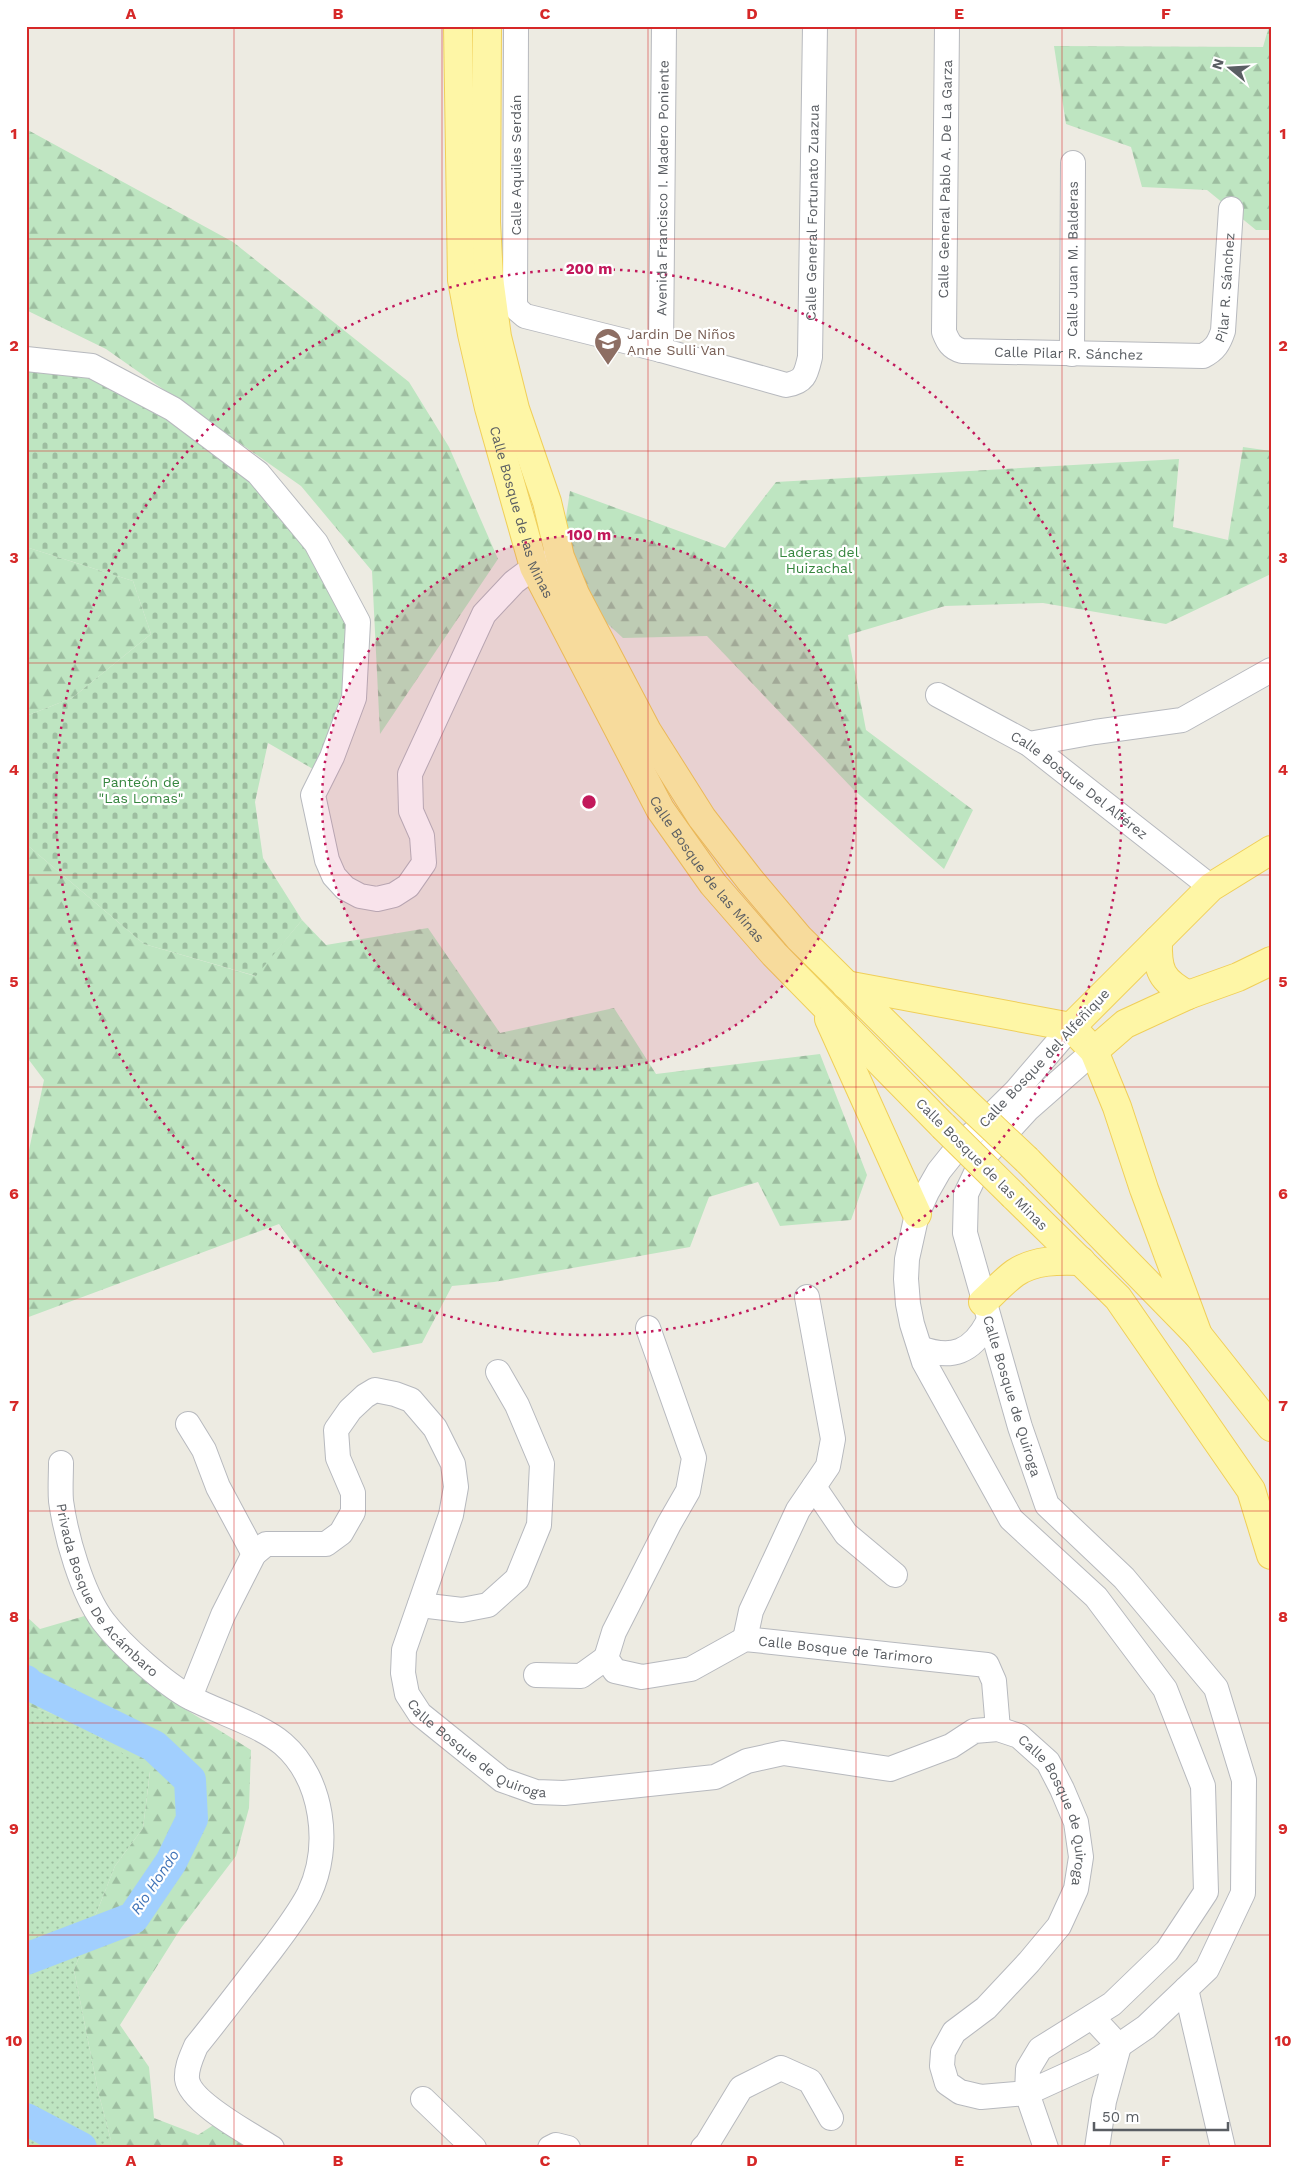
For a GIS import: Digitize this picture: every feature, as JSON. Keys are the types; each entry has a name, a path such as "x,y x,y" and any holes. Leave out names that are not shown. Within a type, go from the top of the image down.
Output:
{"main road":[{"name":"Calle Bosque de las Minas","path":"458,26 462,280 489,408 534,567 660,809 713,884 774,954 943,1126 1118,1298 1251,1490 1271,1555"},
{"name":"Calle Bosque de las Minas","path":"487,26 488,278 497,337 515,409 547,502 560,557 575,594 647,731 702,818 750,880 799,938 956,1093 1027,1160 1198,1335 1271,1427"},
{"name":"Calle Bosque del Alfeñique","path":"1071,1027 1211,887 1271,850"},
{"path":"1158,940 1160,972 1171,986 1188,995"},
{"name":"Calle Bosque del Alfeñique","path":"1094,1051 1125,1024 1188,995 1238,977 1271,961"},
{"path":"846,985 1071,1027 1094,1051 1117,1107 1144,1190 1198,1335"},
{"path":"821,1002 917,1214"},
{"path":"986,1312 1016,1273 1037,1264 1059,1260 1081,1261"}],"street":[{"name":"Calle Aquiles Serdán","path":"516,26 516,304 518,310 526,316 662,350"},
{"name":"Avenida Francisco I. Madero Poniente","path":"662,350 664,26"},
{"name":"Calle General Fortunato Zuazua","path":"662,350 786,385 797,383 806,373 810,357 815,26"},
{"name":"Calle General Pablo A. De La Garza","path":"944,332 947,26"},
{"name":"Calle Juan M. Balderas","path":"1072,354 1073,163"},
{"name":"Pilar R. Sánchez","path":"1203,356 1213,352 1224,331 1231,209"},
{"name":"Calle Pilar R. Sánchez","path":"944,332 948,342 954,349 962,351 1203,356"},
{"path":"26,359 92,366 173,409 258,473 316,543 358,622 354,698 332,757 312,795 327,860 334,876 345,888 360,896 377,899 394,895 408,886 424,863 422,836 411,811 410,774 484,614 514,582 534,567 560,557"},
{"path":"1029,744 1095,732 1182,720 1271,670"},
{"name":"Calle Bosque Del Alférez","path":"938,695 1029,744 1211,887"},
{"name":"Calle Bosque del Alfeñique","path":"920,1348 908,1304 906,1279 907,1259 917,1214 931,1185 955,1151 1016,1090 1071,1027"},
{"name":"Calle Bosque del Alfeñique","path":"986,1312 964,1234 966,1194 983,1158 1028,1109 1094,1051"},
{"path":"745,1639 752,1611 798,1510 828,1466 833,1439 807,1297"},
{"path":"920,1348 936,1354 952,1353 968,1348 980,1336 986,1312"},
{"name":"Calle Bosque de Quiroga","path":"254,1554 266,1544 326,1544 342,1534 353,1512 353,1493 338,1458 336,1430 350,1410 365,1396 375,1390 395,1394 411,1400 435,1428 453,1464 456,1488 451,1515 404,1650 403,1673 407,1694 420,1714 502,1780 536,1792 564,1793 716,1778 747,1761 783,1753 890,1770 950,1746 974,1731 998,1729 1019,1736 1048,1762 1076,1822 1081,1857 1076,1890 1059,1926 1030,1962 986,2008 954,2032 943,2052 942,2066 947,2083 960,2092 981,2097 1027,2094 1095,2062 1119,2046 1146,2027 1207,1968 1243,1893 1244,1780 1216,1688 1124,1578 1047,1506 1020,1427 986,1312"},
{"path":"536,1675 580,1676 610,1664 614,1632 688,1491 694,1458 648,1328"},
{"path":"920,1348 930,1375 1011,1519 1096,1596 1165,1690 1203,1786 1206,1892 1167,1951 1112,2004 1040,2049 1028,2068 1027,2094 1046,2148"},
{"path":"420,1606 462,1610 488,1605 517,1579 539,1525 542,1464 517,1405 498,1372"},
{"path":"188,1424 204,1450 218,1487 254,1554 223,1615 190,1697 253,1726 282,1743 301,1764 309,1780 322,1825 319,1859 309,1894 280,1937 196,2046 188,2063 187,2080 194,2094 208,2106 272,2148"},
{"name":"Privada Bosque De Acámbaro","path":"60,1463 62,1501 72,1546 86,1593 103,1622 131,1652 190,1697"},
{"path":"814,1487 846,1534 895,1575"},
{"name":"Calle Bosque de Tarimoro","path":"610,1664 642,1677 691,1669 745,1639 988,1665 994,1681 998,1729"},
{"path":"1186,1989 1223,2148"},
{"path":"1092,2017 1119,2046 1104,2101 1097,2148"},
{"path":"703,2148 708,2144 741,2088 781,2068 810,2081 831,2118"},
{"path":"423,2099 474,2148"},
{"path":"550,2148 556,2145 568,2148"}],"green space":[{"path":"1269,26 1271,230 1256,230 1207,190 1142,187 1131,147 1066,124 1054,46 1263,47"},
{"path":"26,129 233,242 409,382 449,447 498,559 380,734 372,571 301,486 106,349 26,310"},
{"name":"Panteón de \"Las Lomas\"","path":"26,368 91,372 173,418 255,479 309,548 350,623 348,700 313,769 268,743 255,802 263,858 302,920 256,976 144,944 26,844 26,716 72,698 151,634 133,581 26,547"},
{"name":"Laderas del Huizachal","path":"1243,447 1271,451 1271,574 1166,624 1043,603 945,606 848,635 866,730 973,810 944,869 853,789 707,636 623,638 575,594 560,557 570,491 725,548 776,482 1179,459 1173,527 1228,540"},
{"path":"26,547 133,581 151,634 72,698 26,716"},
{"path":"26,844 144,944 255,976 302,920 326,945 428,928 500,1033 614,1008 656,1074 820,1054 867,1175 851,1220 780,1226 758,1182 709,1197 690,1247 494,1282 452,1286 422,1343 373,1353 279,1224 26,1318 26,1164 44,1080 26,1056"},
{"path":"88,1615 185,1709 251,1750 249,1808 236,1856 181,1928 120,2025 149,2067 154,2118 198,2135 215,2124 250,2148 113,2148 98,2091 74,1970 115,1866 143,1828 150,1772 77,1722 26,1705 26,1616 40,1629"},
{"path":"26,1705 77,1722 150,1771 143,1828 115,1866 74,1970 98,2091 113,2148 26,2148"}],"waterway":[{"name":"Rio Hondo","path":"26,1681 30,1685 154,1746 190,1780 192,1819 171,1862 133,1918 26,1959"},
{"name":"Rio Hondo","path":"26,2119 81,2148"}],"place":[{"name":"Jardin De Niños Anne Sulli Van","path":"608,366"}]}
